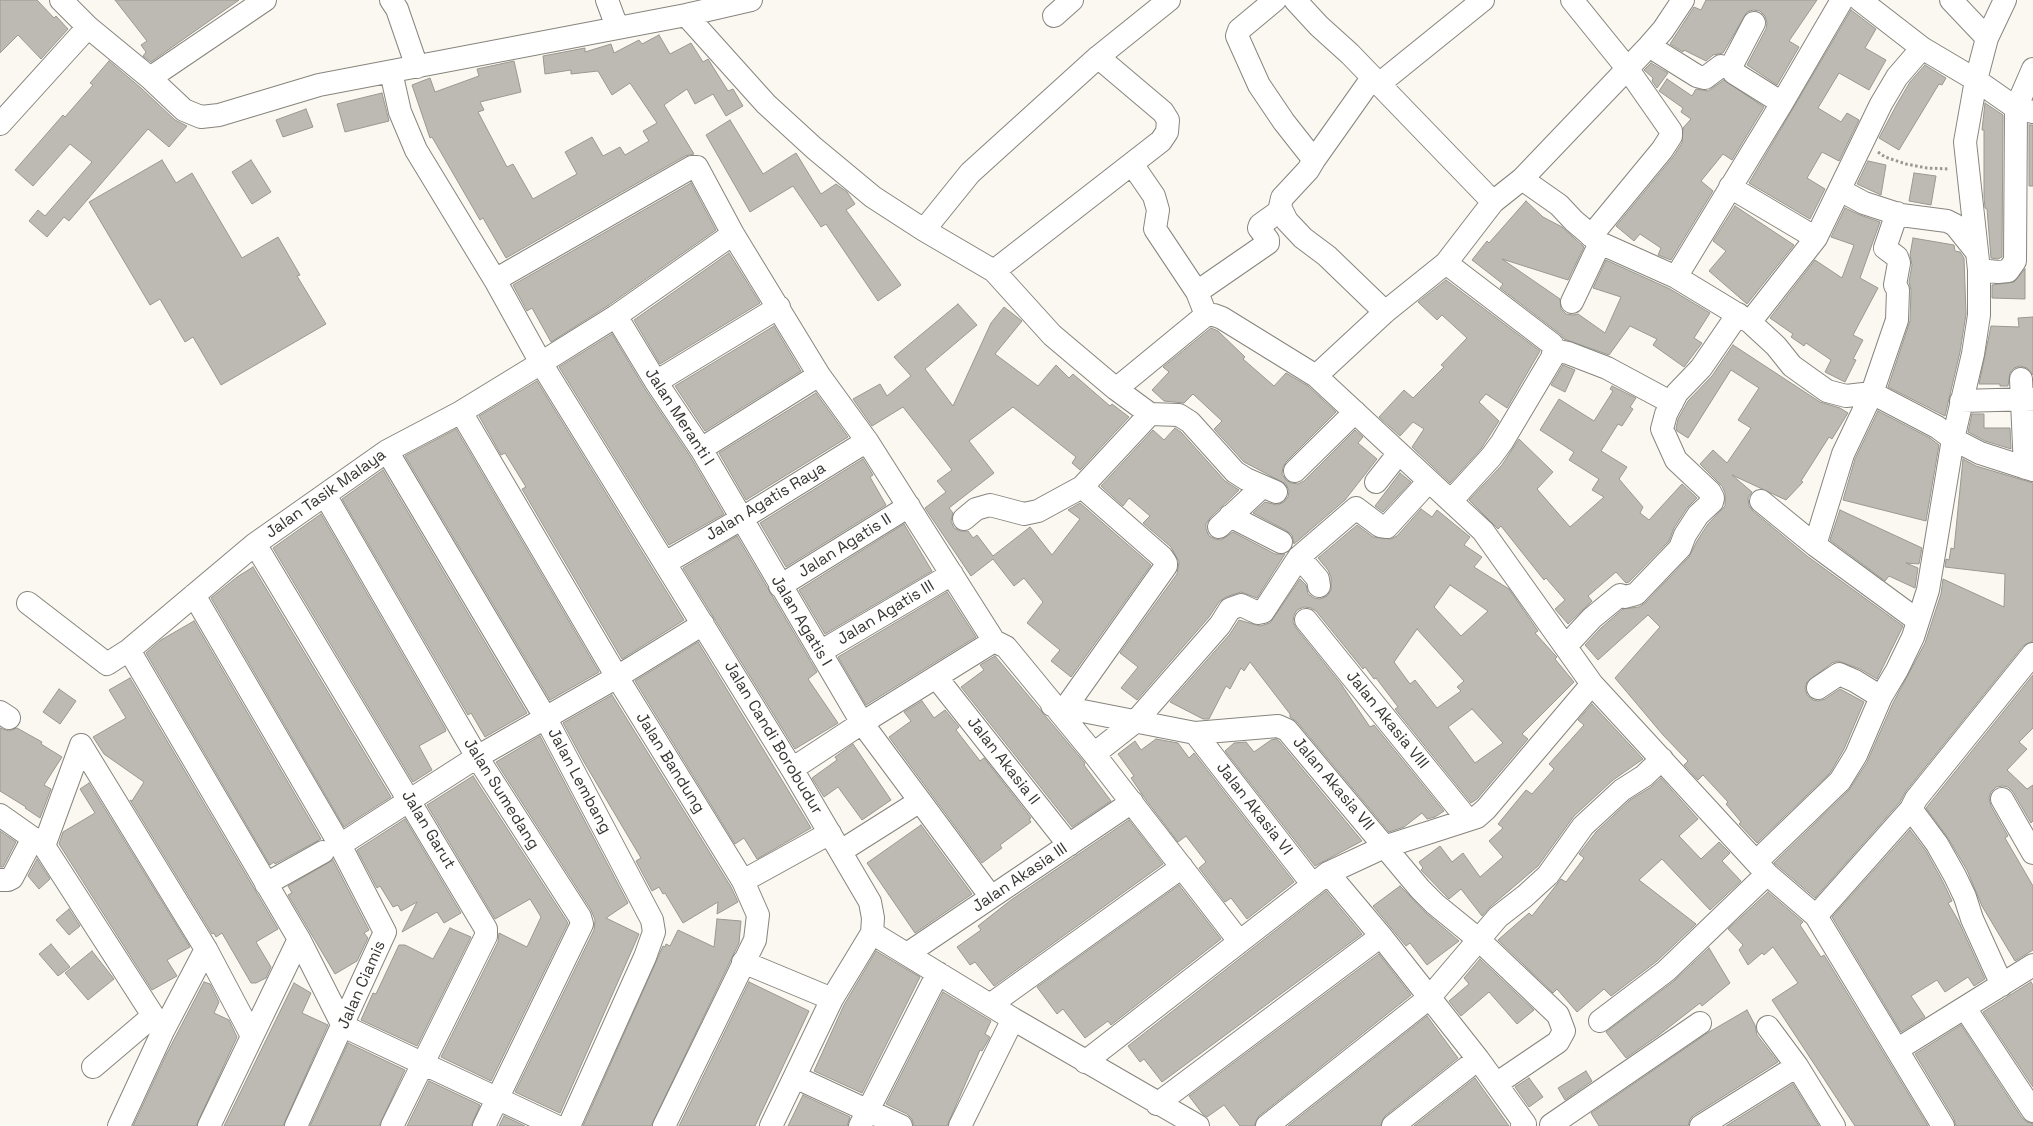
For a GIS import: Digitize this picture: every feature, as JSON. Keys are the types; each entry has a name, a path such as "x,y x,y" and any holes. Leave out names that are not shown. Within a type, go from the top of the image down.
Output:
{"street":[{"path":"61,0 88,27 150,78 184,110 202,117 218,115 319,85 686,15 751,0"},
{"path":"150,78 265,0"},
{"path":"391,0 397,9 417,67"},
{"path":"607,0 618,27"},
{"path":"1054,16 1072,0"},
{"path":"924,230 970,173 1098,56 1169,0"},
{"path":"1275,0 1239,30 1238,41 1259,85 1284,122 1314,160"},
{"path":"1295,0 1318,26 1350,54 1493,202"},
{"path":"1385,312 1327,256 1303,238 1287,221 1280,208 1282,198 1308,170 1375,81 1483,0"},
{"path":"1572,0 1627,68 1671,131 1671,136 1662,150 1595,239 1572,302"},
{"path":"1316,376 1385,312 1446,263 1493,202 1522,179 1649,46 1663,30 1683,0"},
{"path":"1676,277 1842,0"},
{"path":"1860,0 1922,48 2024,110"},
{"path":"1951,0 1987,38"},
{"path":"1600,1021 1666,971 1840,780 1856,754 1881,697 1913,637 1928,590 1952,439 1973,354 1979,315 1977,260 1965,142 1976,80 1987,38 2005,0"},
{"path":"686,15 766,104 814,148 873,197 924,230 994,271 1052,335 1116,389 1150,414 1179,415 1190,422 1235,472 1270,489 1225,522 1281,542"},
{"path":"1732,69 1732,65 1754,22"},
{"path":"0,124 88,27"},
{"path":"1649,46 1697,76 1705,78 1721,66 1732,69 1734,73 1782,103"},
{"path":"1566,646 1592,618 1620,595 1625,597 1636,594 1680,548 1684,535 1698,515 1712,502 1713,498 1710,492 1676,460 1662,429 1666,414 1677,393 1816,238 1881,104 1897,77 1922,48"},
{"path":"994,271 1161,141 1167,132 1168,120 1163,112 1098,56"},
{"path":"1840,190 1864,203 1897,213 1947,221 1955,225 1977,260 1998,272 2008,271 2015,261 2024,110 2033,70"},
{"name":"Jalan Candi Borobudur","path":"391,72 400,112 416,150 495,280 541,363 836,842 870,902 873,918 872,933"},
{"path":"1132,164 1154,196 1158,210 1155,229 1197,292 1206,315"},
{"path":"495,280 696,166 702,172 733,234 819,375 867,441 994,640 1006,647 1059,706 1239,941"},
{"path":"1522,179 1559,205 1595,239 1676,277 1744,318 1776,346 1792,366 1827,391 1846,396 1872,393 1937,427 1952,439 1980,453 2029,469 2025,392 1961,400"},
{"path":"1730,187 1816,238"},
{"path":"1197,292 1268,242 1259,228 1260,225 1281,210"},
{"path":"1815,545 1843,454 1872,393 1896,320 1898,290 1895,285 1899,263 1897,257 1885,248 1897,213"},
{"name":"Jalan Tasik Malaya","path":"28,603 107,664 128,650 255,544 325,495 388,452 461,412 616,316 733,234"},
{"path":"1446,263 1552,344 1554,350 1552,358 1502,442 1491,458 1451,502"},
{"path":"656,382 779,307"},
{"path":"1116,389 1206,315 1214,314 1316,376 1483,531 1592,684 1761,868 1816,916 1943,1126"},
{"name":"Jalan Meranti I","path":"616,316 656,382 701,449 741,519"},
{"path":"1554,350 1568,353 1607,368 1672,403"},
{"path":"701,449 819,375"},
{"name":"Jalan Bandung","path":"461,412 617,677 743,882 758,915 755,940 664,1126"},
{"path":"1295,471 1355,412"},
{"path":"964,519 976,508 990,505 1024,514 1038,511 1082,487 1150,414"},
{"name":"Jalan Agatis Raya","path":"665,562 741,519 867,441"},
{"name":"Jalan Lembang","path":"388,452 545,717 652,920 654,932 645,958 569,1126"},
{"path":"1376,482 1399,453"},
{"path":"1094,754 1136,721 1220,625 1230,609 1241,605 1258,613 1263,612 1299,557 1356,508 1380,526 1387,527 1429,481"},
{"path":"1059,706 1166,566 1162,558 1082,487"},
{"name":"Jalan Sumedang","path":"325,495 476,757 582,924 497,1098"},
{"path":"1761,501 1815,545 1917,620"},
{"name":"Jalan Agatis II","path":"780,586 909,506"},
{"name":"Jalan Agatis I","path":"741,519 862,723 991,897"},
{"name":"Jalan Garut","path":"255,544 486,929 486,936 392,1126"},
{"path":"1299,557 1318,579 1319,586"},
{"name":"Jalan Agatis III","path":"820,652 952,574"},
{"name":"Jalan Ciamis","path":"194,595 331,849 385,932 296,1126"},
{"name":"Jalan Akasia VIII","path":"1306,620 1468,820"},
{"path":"266,884 331,849 476,757 617,677 703,624"},
{"path":"792,769 994,640"},
{"path":"128,650 299,939 343,1026 556,1126"},
{"path":"1816,916 1911,809 1916,799 2033,654"},
{"path":"1818,688 1839,674 1855,681 1881,697"},
{"name":"Jalan Akasia II","path":"936,677 1069,845"},
{"path":"1085,1062 1320,879 1384,846 1477,817 1486,809 1592,684"},
{"path":"1059,706 1195,733"},
{"name":"Jalan Akasia VII","path":"1195,733 1278,726 1287,730 1425,894 1478,938 1558,1015 1564,1031 1558,1042 1496,1084"},
{"name":"Jalan Akasia VI","path":"1195,733 1320,879 1381,936 1478,1059 1524,1125"},
{"path":"0,880 12,878 38,842 81,745 206,948 252,1036"},
{"path":"1267,1126 1429,998 1478,938 1498,917 1548,875 1583,826 1622,790 1644,776 1662,759"},
{"path":"2002,799 2033,854"},
{"path":"743,882 836,842 920,801"},
{"name":"Jalan Akasia III","path":"907,954 1132,802"},
{"path":"1911,809 1937,844 1955,876 1965,897 1972,920 2002,984"},
{"path":"0,815 38,842 158,1023"},
{"path":"990,1005 1182,867"},
{"path":"771,1126 832,999 872,933 1012,1020 1198,1126"},
{"path":"1158,1104 1381,936"},
{"path":"209,1126 299,939"},
{"path":"119,1126 158,1023 206,948"},
{"path":"743,962 832,999"},
{"path":"1898,1049 2033,965"},
{"path":"863,1118 938,973"},
{"path":"1965,1008 2033,1112"},
{"path":"960,1126 1012,1020"},
{"path":"93,1067 158,1023"},
{"path":"1524,1125 1552,1125 1700,1023"},
{"path":"1768,1027 1797,1066 1834,1126"},
{"path":"1393,1126 1478,1059"},
{"path":"1701,1126 1797,1066"},
{"path":"795,1077 863,1118 901,1126"},
{"path":"484,1126 497,1098"}],"path":[{"path":"1863,141 1885,157 1906,164 1927,168 1967,170"}],"building":[{"path":"0,0 37,0 54,18 56,16 68,29 41,59 18,35 0,53"},
{"path":"115,0 239,0 151,62 143,56 146,52 141,45 147,41"},
{"path":"1706,0 1817,0 1789,41 1799,47 1777,85 1747,65 1766,29 1765,16 1760,11 1753,10 1747,12 1723,53 1713,55 1706,61 1684,50 1683,52 1670,44 1694,7 1701,10"},
{"path":"1851,10 1876,29 1865,48 1886,60 1869,90 1839,73 1818,108 1841,122 1847,113 1859,120 1839,161 1822,152 1807,178 1825,189 1810,219 1749,183"},
{"path":"659,35 670,54 691,43 703,62 708,59 728,91 733,89 743,106 726,116 713,94 695,104 687,89 664,105 694,154 685,156 506,258 483,218 480,220 432,137 430,138 412,85 430,78 435,92 479,76 477,69 514,61 521,92 480,102 484,110 478,112 507,167 513,164 533,199 577,174 565,152 592,137 603,156 620,147 625,155 649,141 643,131 657,123 630,83 612,95 598,71 571,74 571,70 545,74 543,56 585,48 585,52 611,44 614,53 639,40 642,44"},
{"path":"109,61 175,120 187,126 169,147 148,129 69,221 64,217 47,237 29,221 38,210 45,216 92,162 70,144 33,186 15,170 63,115 65,117 93,85 90,83"},
{"path":"1651,63 1668,73 1657,88 1652,81 1653,78 1644,70"},
{"path":"1925,65 1946,78 1942,85 1939,84 1899,150 1879,138 1910,82"},
{"path":"1667,79 1692,96 1696,89 1708,91 1724,80 1764,107 1732,160 1723,154 1701,181 1713,191 1671,260 1658,255 1661,248 1640,234 1634,241 1616,226 1673,157 1682,143 1683,128 1691,119 1681,112 1683,108 1659,91"},
{"path":"382,93 389,121 345,132 337,104"},
{"path":"1985,103 2003,115 2002,257 1998,259 1991,258 1987,209 1985,208 1984,197 1984,130 1982,130"},
{"path":"306,109 313,127 283,137 276,120"},
{"path":"730,120 763,174 796,153 821,194 836,184 847,192 855,204 846,210 901,285 878,301 826,224 821,227 793,186 750,212 706,135"},
{"path":"2029,125 2033,125 2033,186 2029,186"},
{"path":"162,160 176,183 192,173 242,258 278,237 300,275 297,276 326,324 221,385 193,337 185,342 160,299 150,305 89,202"},
{"path":"251,160 271,192 252,204 232,172"},
{"path":"1868,161 1886,165 1881,195 1857,184"},
{"path":"1914,173 1936,176 1931,205 1909,201"},
{"path":"691,183 716,230 609,305 551,342 532,308 527,311 513,285"},
{"path":"1526,201 1543,217 1562,227 1584,247 1568,280 1502,259 1560,299 1561,309 1566,314 1578,314 1605,333 1621,297 1593,288 1606,260 1670,289 1710,313 1694,338 1702,343 1684,367 1653,345 1657,339 1630,326 1609,355 1564,339 1500,288 1503,284 1472,260 1487,241 1489,243"},
{"path":"1735,206 1794,245 1747,304 1709,271 1726,251 1713,241"},
{"path":"1845,208 1880,222 1860,278 1878,288 1853,335 1863,340 1853,359 1856,360 1845,382 1825,372 1831,360 1806,343 1804,346 1791,337 1793,334 1770,318 1815,260 1842,278 1854,245 1831,237"},
{"path":"1913,238 1954,245 1955,251 1960,252 1964,258 1966,314 1960,352 1945,416 1888,387 1910,321 1911,290 1909,282"},
{"path":"729,253 760,303 660,364 634,320"},
{"path":"2025,269 2025,299 1992,298 1992,285 2014,282"},
{"path":"1446,280 1540,351 1507,408 1486,394 1479,402 1499,421 1481,449 1450,483 1412,447 1424,429 1413,422 1400,436 1379,417 1404,390 1413,398 1444,367 1441,365 1467,338 1442,315 1437,320 1418,302"},
{"path":"958,304 977,325 925,369 953,406 991,323 1004,307 1022,321 995,354 1038,386 1056,365 1069,378 1073,374 1110,406 1112,404 1129,417 1080,470 1072,463 1076,457 1013,407 969,441 994,473 949,508 953,513 951,521 954,528 960,531 968,531 973,538 977,535 993,556 1030,527 1052,555 1080,519 1068,510 1080,503 1151,565 1071,677 1051,661 1060,650 1027,623 1043,602 1024,578 1014,586 993,559 971,576 925,508 946,492 937,481 952,470 936,449 903,407 872,426 853,399 880,384 887,396 911,376 894,357"},
{"path":"2033,317 2033,375 2027,368 2020,366 2014,368 2010,373 2008,386 1979,384 1991,326 2019,327 2018,318"},
{"path":"774,326 801,371 705,431 675,386"},
{"path":"1211,328 1218,331 1245,357 1243,359 1274,386 1286,373 1308,386 1336,412 1286,462 1282,474 1286,480 1298,484 1304,481 1355,430 1363,437 1358,443 1377,459 1345,500 1294,544 1292,535 1287,531 1253,513 1265,502 1277,505 1284,502 1288,497 1289,491 1286,484 1244,462 1214,429 1222,421 1193,394 1184,403 1164,401 1152,390 1169,372 1163,367"},
{"path":"612,334 645,389 690,456 724,514 669,545 559,367"},
{"path":"1733,345 1820,402 1840,408 1848,413 1832,439 1829,437 1801,481 1803,482 1786,500 1732,475 1752,492 1748,498 1749,506 1807,556 1903,626 1877,679 1860,669 1838,661 1832,663 1807,682 1805,688 1807,695 1813,700 1825,699 1840,689 1864,702 1844,749 1830,773 1757,843 1739,824 1741,822 1726,804 1728,802 1703,775 1698,780 1684,765 1688,761 1663,735 1615,678 1660,627 1648,615 1598,660 1585,645 1623,609 1639,607 1645,603 1689,557 1708,524 1725,506 1725,493 1722,486 1700,464 1713,450 1727,463 1751,428 1738,420 1759,388 1731,370 1688,438 1677,431 1676,428 1678,419 1688,401 1712,376"},
{"path":"1563,365 1575,370 1565,392 1551,385"},
{"path":"537,381 684,620 622,659 522,489 526,487 505,453 501,455 479,416"},
{"path":"1612,386 1636,398 1630,407 1633,409 1622,426 1618,424 1601,451 1627,467 1619,479 1643,507 1640,513 1649,520 1682,484 1697,498 1687,508 1674,528 1669,541 1629,582 1626,583 1616,572 1588,596 1592,601 1568,624 1555,609 1565,600 1546,578 1544,580 1501,526 1498,529 1469,500 1502,465 1519,439 1553,472 1537,489 1570,527 1604,497 1592,490 1599,479 1569,460 1574,452 1540,430 1559,399 1594,421 1613,391 1610,389"},
{"path":"816,393 848,437 746,500 719,453"},
{"path":"1878,411 1930,438 1939,445 1926,521 1843,500 1855,459"},
{"path":"1972,414 1984,414 1984,428 2010,428 2011,449 1985,441 1968,432"},
{"path":"1175,428 1181,432 1225,481 1239,490 1206,524 1209,536 1221,540 1233,532 1275,554 1285,554 1257,598 1241,592 1226,597 1219,602 1209,617 1137,700 1121,688 1138,667 1120,653 1177,574 1179,562 1171,547 1143,523 1150,516 1129,498 1123,506 1101,486 1153,430 1164,440"},
{"path":"456,429 599,672 550,700 405,456"},
{"path":"863,459 873,475 870,477 886,505 786,567 760,523"},
{"path":"1963,459 1976,466 2033,483 2033,641 2023,646 1906,791 1900,802 1815,898 1774,863 1849,790 1867,762 1893,703 1925,643 1941,594 1943,579 2004,607 2005,574 1945,567 1946,559 1949,560 1951,548 1954,549"},
{"path":"383,470 527,713 485,737 471,713 468,715 342,499"},
{"path":"1400,473 1411,482 1383,512 1375,506"},
{"path":"1421,509 1432,517 1437,510 1470,537 1464,545 1482,557 1474,567 1509,589 1538,631 1535,633 1557,657 1555,659 1574,682 1522,734 1528,739 1477,799 1471,803 1395,709 1398,707 1376,678 1374,679 1365,667 1363,669 1316,611 1304,607 1297,610 1293,622 1296,628 1341,684 1370,727 1374,725 1444,811 1435,817 1427,819 1422,813 1404,827 1389,832 1297,722 1290,717 1290,714 1250,662 1244,671 1241,668 1230,689 1226,686 1209,719 1203,719 1170,702 1230,634 1239,620 1260,626 1270,623 1300,579 1306,585 1308,594 1314,598 1320,599 1327,596 1331,590 1331,577 1318,558 1357,525 1373,537 1391,539 1397,536","holes":["1450,585 1488,611 1461,636 1434,607","1417,629 1464,681 1457,687 1461,691 1437,708 1415,680 1410,684 1394,662","1472,709 1503,743 1475,763 1448,727"]},
{"path":"1840,510 1922,548 1919,564 1906,563 1918,568 1915,588 1889,576 1885,581 1830,540"},
{"path":"321,514 445,728 446,731 419,746 432,770 413,782 273,548"},
{"path":"904,524 932,571 825,634 799,590"},
{"path":"737,536 817,672 808,679 838,723 795,749 683,568"},
{"path":"253,567 391,797 344,827 211,598"},
{"path":"947,592 976,637 866,705 838,657"},
{"path":"194,621 321,839 275,864 274,862 270,865 146,653 161,640"},
{"path":"698,642 811,828 757,859 744,838 735,844 635,681"},
{"path":"995,656 1084,762 1084,765 1111,801 1072,827 961,687 984,670 980,665"},
{"path":"2033,675 2033,728 2019,742 2027,749 2007,770 2027,789 2033,785 2033,821 2031,823 2013,792 2008,787 1996,787 1991,792 1989,798 1991,806 2008,836 2005,838 2033,886 2033,950 2015,961 1982,906 1967,870 1948,838 1926,808"},
{"path":"130,678 278,929 256,942 271,967 266,978 256,983 251,983 222,933 216,937 214,933 212,934 130,800 132,801 144,782 104,754 93,737 126,718 109,690"},
{"path":"59,689 76,701 60,724 43,712"},
{"path":"612,695 731,887 738,902 717,914 718,902 683,923 665,893 663,894 659,887 652,891 636,861 641,858 563,723"},
{"path":"922,701 934,718 945,710 959,727 956,730 980,761 984,758 1031,818 1029,819 1031,822 1000,845 1002,848 982,863 889,737 911,721 904,712"},
{"path":"1592,704 1643,759 1613,780 1574,816 1538,866 1482,916 1461,889 1449,899 1421,870 1423,868 1419,862 1440,846 1452,862 1463,853 1480,877 1503,857 1489,841 1503,828 1498,824 1526,790 1532,794 1554,769 1549,764 1584,725 1578,720"},
{"path":"0,728 9,731 17,728 42,742 41,744 62,757 44,785 51,789 40,818 0,791"},
{"path":"540,736 628,903 606,918 639,934 560,1113 515,1092 594,930 595,920 591,910 496,762"},
{"path":"1156,739 1178,743 1189,758 1194,753 1294,882 1247,919 1231,898 1225,902 1199,868 1206,862 1186,836 1178,842 1131,778 1134,776 1118,754 1135,741 1141,750"},
{"path":"1276,739 1362,841 1315,866 1225,751 1234,743 1246,742 1254,752 1271,740"},
{"path":"853,744 891,800 862,820 838,787 824,797 812,778 837,760 835,757"},
{"path":"473,776 568,923 491,1081 441,1057 498,942 499,933 527,947 541,917 530,899 495,919 427,805"},
{"path":"1661,778 1698,819 1679,836 1701,859 1719,842 1730,853 1722,861 1741,881 1710,910 1662,859 1639,880 1696,924 1657,961 1611,996 1604,989 1577,1012 1557,989 1553,993 1498,940 1529,913 1532,916 1561,879 1566,882 1584,858 1579,854 1596,832 1630,800 1651,787"},
{"path":"89,783 190,947 167,960 177,976 152,990 59,844 63,832 95,813 80,789"},
{"path":"405,819 461,913 444,923 437,912 402,932 417,902 401,911 398,905 393,907 380,886 377,888 357,850"},
{"path":"1129,820 1163,864 994,986 975,962 970,965 957,947 981,930 978,926 1011,900"},
{"path":"921,825 972,894 915,933 867,863"},
{"path":"1910,830 1926,851 1943,882 1952,901 1948,903 1958,920 1985,979 1974,986 1968,977 1945,992 1937,980 1911,996 1925,1017 1901,1032 1832,917"},
{"path":"0,831 16,842 3,867 0,867"},
{"path":"37,859 50,879 39,889 28,876"},
{"path":"333,860 369,930 364,933 368,938 357,961 335,974 288,895 292,893 288,886"},
{"path":"1179,885 1221,939 1111,1025 1108,1021 1085,1038 1063,1009 1057,1014 1037,987"},
{"path":"1400,886 1426,913 1459,941 1427,965 1410,943 1406,946 1373,906"},
{"path":"1326,891 1362,934 1162,1082 1144,1059 1140,1062 1128,1046"},
{"path":"1768,892 1803,922 1800,925 1821,957 1824,955 1928,1126 1855,1126 1772,1000 1798,983 1773,947 1764,955 1762,953 1748,965 1739,950 1743,945 1728,929"},
{"path":"69,909 80,926 69,935 56,920"},
{"path":"717,919 741,921 739,943 651,1126 583,1126 663,946 665,947 666,944 670,946 678,930 714,947"},
{"path":"450,928 471,937 417,1046 361,1020 373,993 376,994 399,945 405,945 433,959"},
{"path":"51,944 70,967 58,976 39,954"},
{"path":"1709,948 1730,983 1702,1006 1700,1003 1626,1058 1606,1032 1674,981"},
{"path":"92,951 114,979 88,1000 65,973"},
{"path":"876,951 920,977 862,1093 814,1071 844,1005"},
{"path":"1379,954 1411,995 1259,1116 1254,1126 1240,1126 1224,1105 1207,1117 1202,1113 1189,1096"},
{"path":"1480,959 1534,1010 1517,1024 1489,992 1461,1016 1449,1001 1469,984 1464,978"},
{"path":"204,982 210,984 219,1002 214,1013 229,1020 237,1037 196,1126 133,1126 166,1055"},
{"path":"749,982 809,1011 755,1126 679,1126"},
{"path":"2031,982 2033,985 2033,1087 1983,1012"},
{"path":"294,983 311,993 302,1013 328,1025 283,1126 224,1126"},
{"path":"943,992 991,1021 985,1034 990,1037 982,1051 980,1050 947,1126 914,1126 912,1119 907,1114 886,1104"},
{"path":"1747,1010 1755,1025 1757,1035 1778,1062 1694,1115 1690,1119 1688,1126 1599,1126 1591,1113 1709,1032"},
{"path":"1427,1016 1458,1058 1385,1116 1380,1126 1288,1126"},
{"path":"1961,1025 2022,1118 2033,1124 2033,1126 1956,1126 1954,1119 1915,1054"},
{"path":"348,1043 405,1070 379,1126 310,1126"},
{"path":"1586,1071 1592,1081 1565,1100 1558,1088"},
{"path":"1475,1078 1509,1126 1414,1126"},
{"path":"1529,1078 1543,1097 1529,1107 1515,1087"},
{"path":"429,1081 480,1105 471,1126 407,1126"},
{"path":"1793,1084 1819,1126 1726,1126"},
{"path":"803,1095 850,1117 847,1126 788,1126"},
{"path":"504,1116 525,1126 499,1126"}]}
